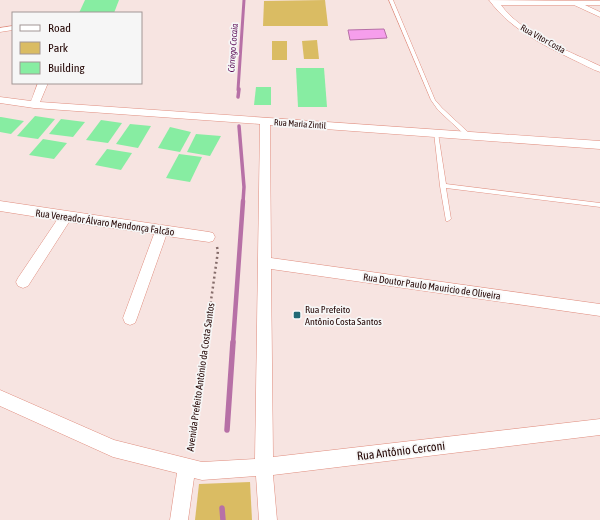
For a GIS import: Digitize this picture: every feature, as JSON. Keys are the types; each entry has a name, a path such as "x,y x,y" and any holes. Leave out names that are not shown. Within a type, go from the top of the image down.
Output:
{"street":[{"path":"494,1 600,3"},
{"name":"Rua Vitor Costa","path":"494,1 507,17 521,28 600,69"},
{"path":"573,3 600,15"},
{"path":"0,30 12,28"},
{"path":"34,105 43,84"},
{"name":"Rua Maria Zintil","path":"0,100 34,105 600,145"},
{"path":"265,122 264,467 268,520"},
{"name":"Rua Vereador Álvaro Mendonça Falcão","path":"0,206 209,237"},
{"path":"23,282 66,217"},
{"path":"130,318 162,230"},
{"name":"Rua Doutor Paulo Mauricio de Oliveira","path":"264,262 600,310"},
{"name":"Rua Antônio Cerconi","path":"0,398 113,448 194,469 264,467 600,427"},
{"path":"179,520 194,469"}],"lane":[{"path":"392,0 434,100 440,109 468,135"},
{"path":"436,133 448,219"},
{"path":"443,186 600,205"}],"path":[{"name":"Avenida Prefeito Antônio da Costa Santos","path":"194,469 218,251 214,239 209,237"}],"green space":[{"path":"325,0 328,26 263,26 264,1"},
{"path":"317,40 319,59 304,59 302,41"},
{"path":"272,41 287,41 287,60 272,60"},
{"path":"250,482 252,520 195,520 199,484"}],"shaded area":[{"path":"384,29 387,38 350,40 348,30"}],"building":[{"path":"85,0 119,0 114,12 79,12"},
{"path":"296,68 324,68 327,107 298,107"},
{"path":"256,87 271,87 271,105 254,105"},
{"path":"35,116 55,119 38,139 17,136"},
{"path":"0,117 24,121 11,134 0,132"},
{"path":"61,119 85,122 73,137 49,134"},
{"path":"101,120 122,123 108,143 86,140"},
{"path":"130,124 151,126 138,148 116,144"},
{"path":"170,127 191,132 180,152 158,148"},
{"path":"196,134 221,136 210,156 187,152"},
{"path":"43,139 67,143 54,159 29,155"},
{"path":"107,149 132,153 121,170 95,165"},
{"path":"179,154 202,157 190,182 166,178"}],"waterway":[{"name":"Córrego Cocaia","path":"238,90 244,0"},
{"name":"Córrego Cocaia","path":"238,97 239,89"},
{"path":"239,126 244,187 243,202"},
{"path":"233,343 243,201"},
{"path":"227,430 233,342"},
{"path":"222,508 223,520"}],"place":[{"name":"Rua Prefeito Antônio Costa Santos","path":"297,315"}]}
